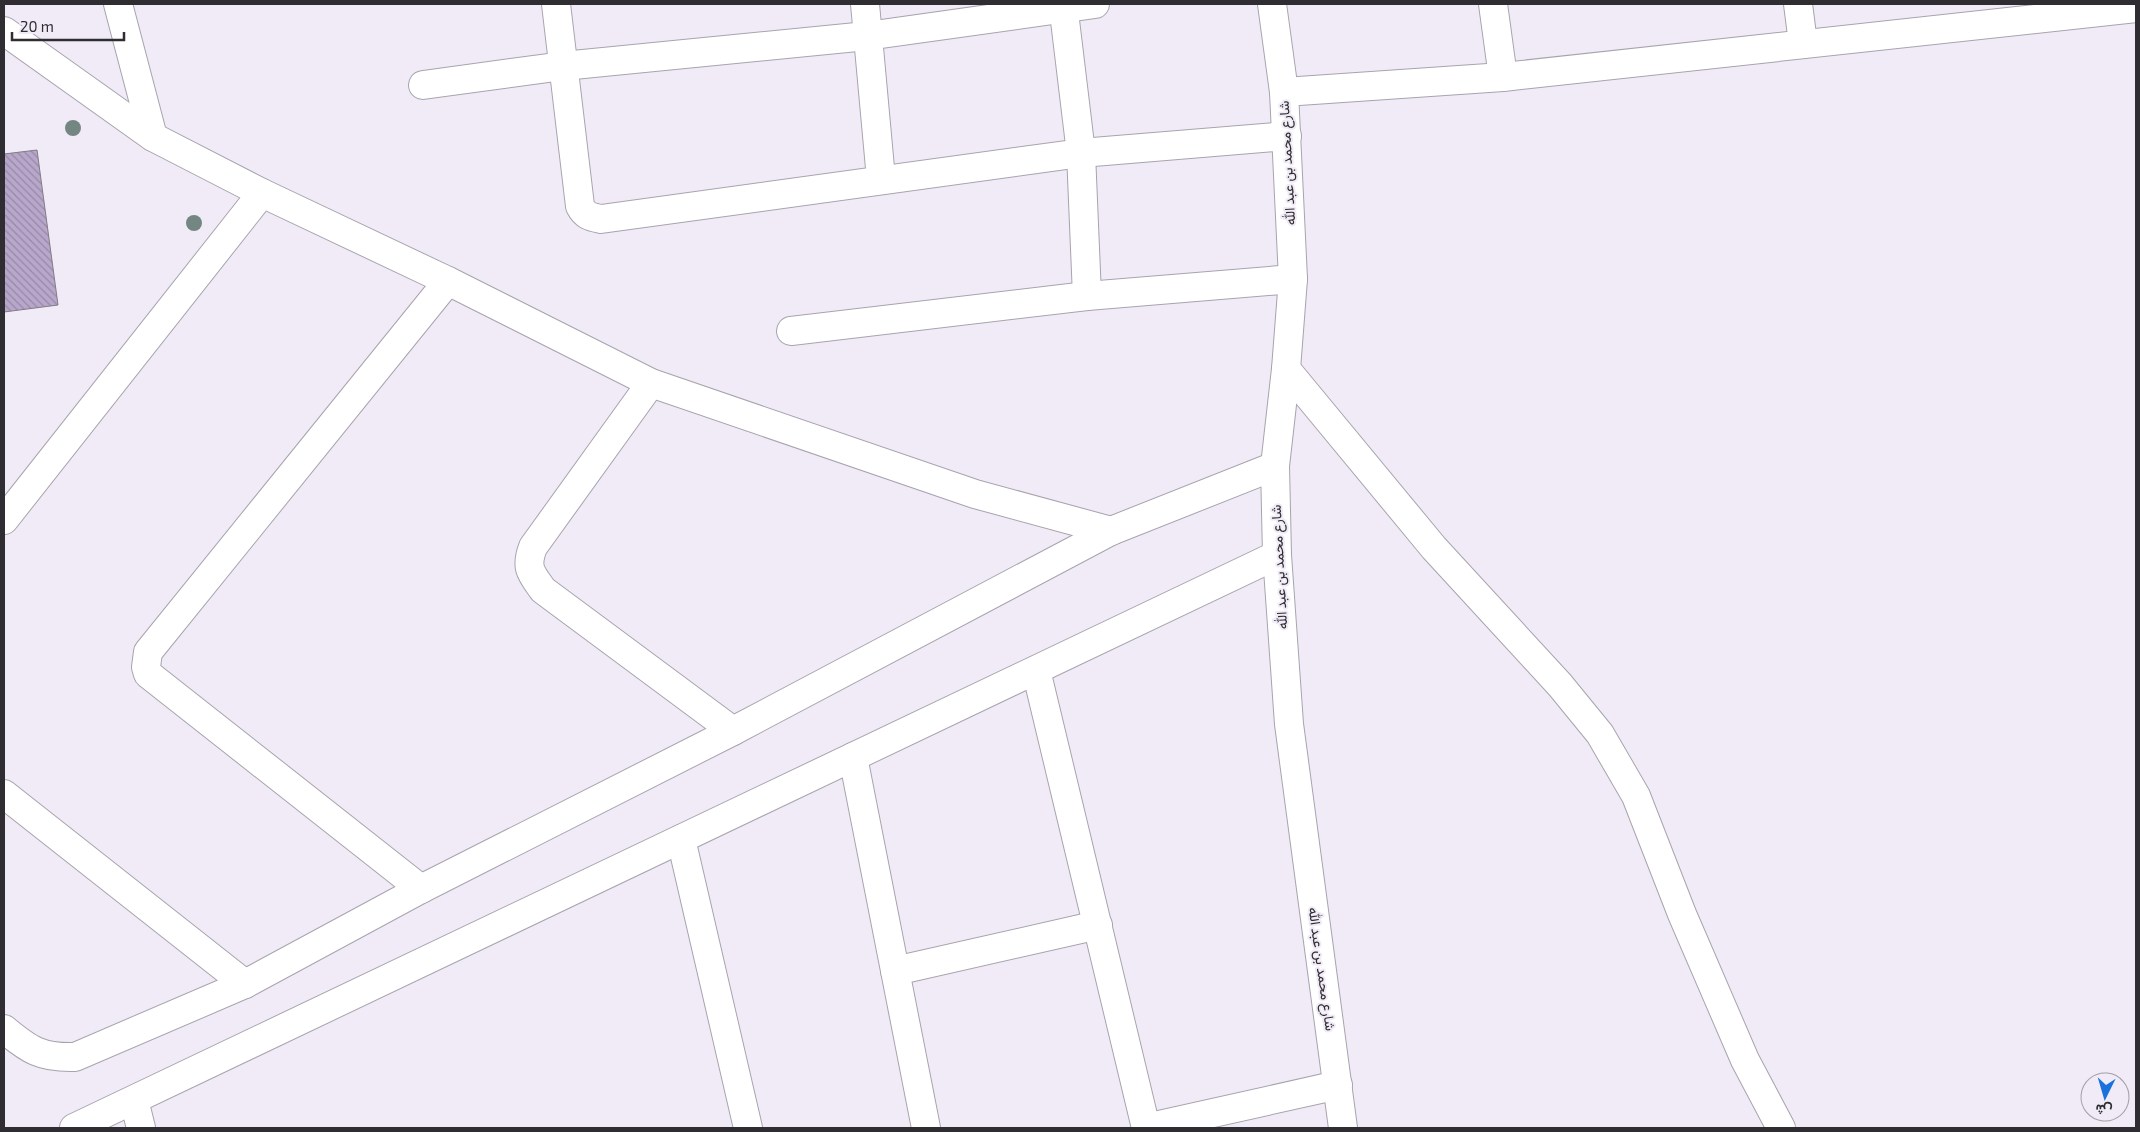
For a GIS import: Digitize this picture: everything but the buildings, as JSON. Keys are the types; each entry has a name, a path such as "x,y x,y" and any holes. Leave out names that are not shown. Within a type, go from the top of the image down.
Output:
{"street":[{"path":"118,4 153,137"},
{"path":"556,4 580,206 584,213 590,217 601,219 1081,153 1287,136"},
{"path":"865,4 882,179"},
{"path":"423,85 563,66 867,36 1063,6 1095,4"},
{"name":"شارع محمد بن عبد الله","path":"1272,4 1284,92 1293,279 1276,466 1277,555 1288,724 1343,1128"},
{"path":"1494,4 1503,77"},
{"path":"1798,4 1804,43"},
{"path":"1063,6 1081,153 1087,296"},
{"path":"1284,92 1503,77 2108,8 2136,8"},
{"path":"4,31 153,137 262,194 448,281 652,383 975,494 1110,531"},
{"path":"4,520 262,194"},
{"path":"791,332 1087,296 1293,279"},
{"path":"421,889 148,674 146,660 148,652 448,281"},
{"path":"1286,369 1434,548 1560,685 1600,734 1636,796 1682,914 1745,1060 1781,1128"},
{"path":"652,383 533,547 529,565 531,572 543,590 733,731"},
{"path":"4,1029 37,1052 54,1058 75,1057 245,984 421,889 733,731 1110,531 1276,466"},
{"path":"74,1128 1277,555"},
{"path":"1036,670 1146,1128 1338,1085"},
{"path":"854,757 926,1128"},
{"path":"4,794 245,984"},
{"path":"681,839 748,1128"},
{"path":"895,971 1098,925"},
{"path":"134,1100 141,1128"}]}
